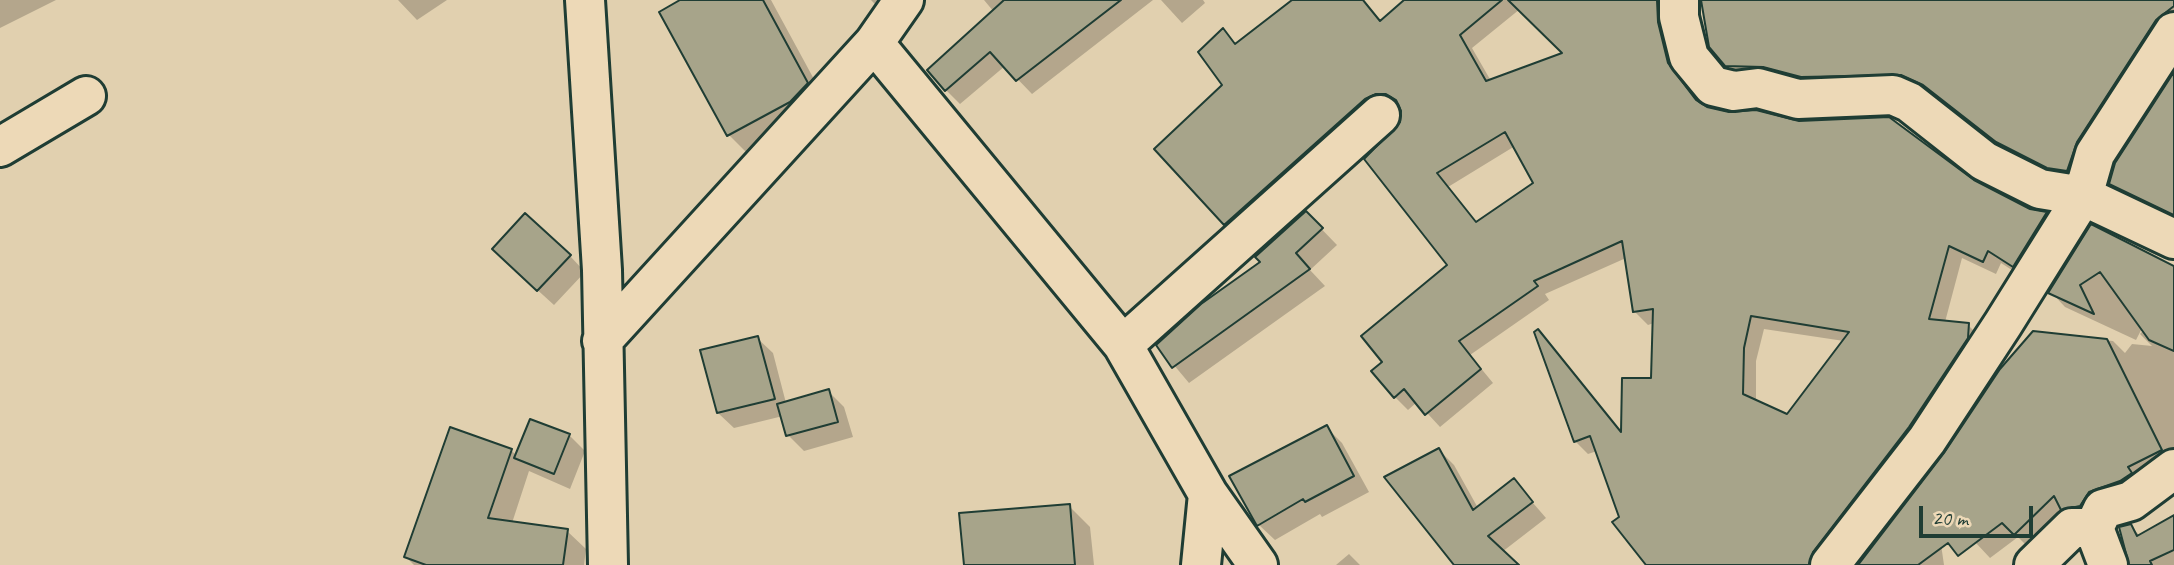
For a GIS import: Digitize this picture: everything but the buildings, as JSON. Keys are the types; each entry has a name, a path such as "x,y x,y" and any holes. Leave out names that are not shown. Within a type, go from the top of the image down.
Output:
{"street":[{"path":"584,0 602,270 608,565"},
{"path":"602,341 874,43 904,0"},
{"path":"1679,0 1679,17 1689,57 1713,86 1734,91 1758,88 1798,99 1893,95 1909,102 1984,161 2040,189 2083,196 2174,239"},
{"path":"1832,564 1927,439 2083,196 2095,153 2174,32"},
{"path":"874,43 1123,345 1208,494 1258,565"},
{"path":"0,147 86,96"},
{"path":"1123,345 1380,115"},
{"path":"2108,565 2094,528 2103,509 2131,501 2174,469"},
{"path":"1201,565 1208,494"},
{"path":"2035,565 2072,528 2094,528"}]}
